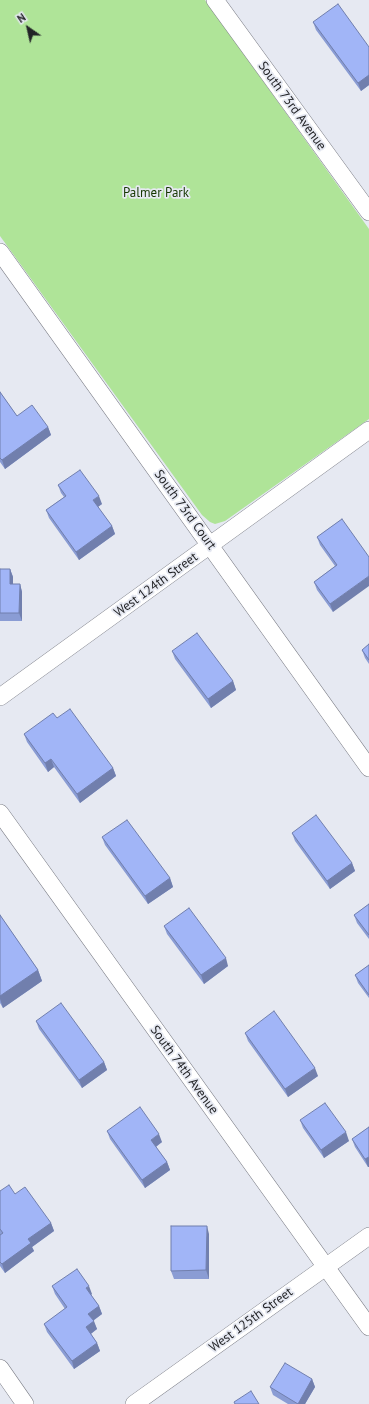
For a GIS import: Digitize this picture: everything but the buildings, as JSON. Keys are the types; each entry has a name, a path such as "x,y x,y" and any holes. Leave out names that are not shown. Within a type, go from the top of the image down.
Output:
{"street":[{"name":"South 73rd Avenue","path":"215,0 369,212"},
{"name":"South 73rd Court","path":"0,252 369,768"},
{"name":"West 124th Street","path":"0,697 369,430"},
{"name":"South 74th Avenue","path":"0,813 369,1327"},
{"name":"West 125th Street","path":"134,1404 369,1236"},
{"path":"0,1368 25,1404"}],"green space":[{"name":"Palmer Park","path":"0,0 205,0 369,229 369,419 225,521 215,524 210,522 202,515 0,236"}]}
